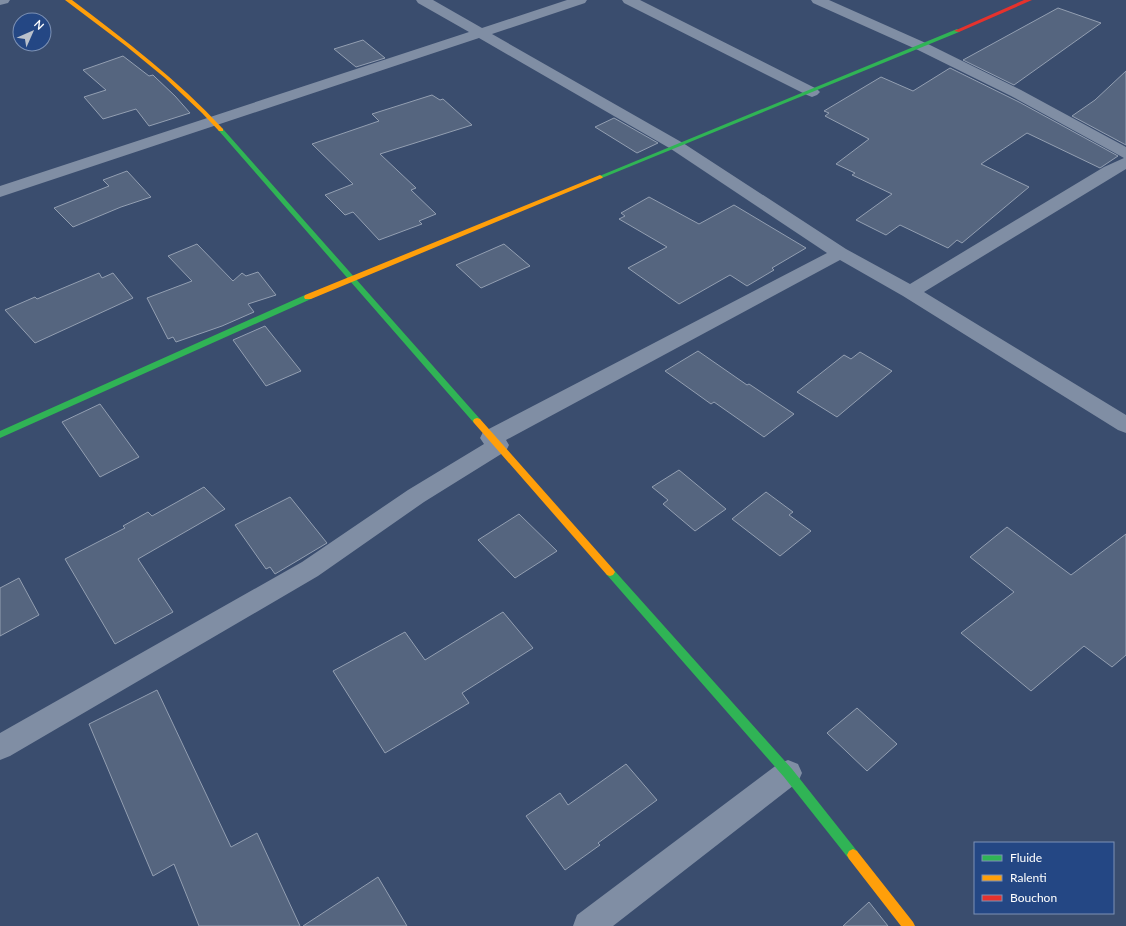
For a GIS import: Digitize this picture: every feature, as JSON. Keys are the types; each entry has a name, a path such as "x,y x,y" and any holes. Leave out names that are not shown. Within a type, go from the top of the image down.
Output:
{"street":[{"path":"68,0 125,41 181,88 213,121 494,442 788,773 909,926"},
{"path":"423,0 677,146 840,253 910,292 1126,426"},
{"path":"0,192 479,32 580,0"},
{"path":"629,0 812,92"},
{"path":"818,0 923,47 1016,93 1126,154"},
{"path":"0,436 352,278 923,47 1029,0"},
{"path":"910,292 1110,171 1126,163"},
{"path":"0,747 310,569 368,531 494,442 840,253"},
{"path":"588,926 788,773"}],"building":[{"path":"1058,8 1101,23 1014,85 963,60"},
{"path":"363,40 385,58 356,67 334,49"},
{"path":"123,56 149,76 153,75 190,113 149,126 136,109 103,119 84,97 106,90 83,70"},
{"path":"950,68 1019,102 1118,156 1100,168 1027,133 981,164 1029,187 962,243 957,240 948,248 900,225 886,235 856,220 892,194 852,175 855,173 836,164 869,139 825,116 829,113 824,111 881,77 913,91"},
{"path":"1126,71 1126,145 1072,116 1095,100"},
{"path":"432,95 440,100 443,99 472,125 380,154 416,188 411,190 436,214 419,221 422,224 379,240 353,212 345,215 325,195 353,184 312,144 379,121 372,114"},
{"path":"614,118 658,143 637,153 595,127"},
{"path":"127,171 151,197 121,207 73,227 54,208 109,186 103,180"},
{"path":"649,197 699,224 734,205 806,248 772,268 774,270 747,286 730,275 679,304 628,268 667,247 619,219 625,216 621,213"},
{"path":"197,244 233,281 242,273 246,276 258,272 276,295 248,304 254,312 222,326 176,342 173,337 168,339 147,298 192,281 168,256"},
{"path":"504,244 530,266 481,288 456,265"},
{"path":"99,273 102,278 113,273 133,298 35,343 5,310 35,297 37,299"},
{"path":"265,326 301,371 266,386 233,340"},
{"path":"698,351 747,385 749,384 794,414 764,437 714,402 711,404 665,371"},
{"path":"860,352 892,371 837,417 797,392 844,355 851,359"},
{"path":"100,404 139,457 100,477 62,422"},
{"path":"679,470 726,509 695,531 663,504 668,500 652,487"},
{"path":"204,487 225,509 138,559 173,612 115,644 65,559 125,528 123,526 148,512 152,516"},
{"path":"766,492 793,512 789,515 811,531 780,556 732,519"},
{"path":"290,497 327,543 275,574 270,567 266,569 235,525"},
{"path":"519,514 557,551 515,578 478,540"},
{"path":"1007,527 1071,575 1126,534 1126,655 1112,667 1084,646 1031,691 961,633 1014,592 970,557"},
{"path":"19,578 39,615 0,636 0,588"},
{"path":"503,612 533,648 462,693 469,703 385,753 333,671 405,632 425,660"},
{"path":"157,690 231,847 257,833 300,926 199,926 174,864 153,876 89,724"},
{"path":"857,708 897,744 867,771 827,733"},
{"path":"626,764 657,800 598,843 600,845 565,870 526,816 560,793 568,805"},
{"path":"378,877 407,926 303,926"},
{"path":"869,902 888,926 843,926"}],"traffic: fast":[{"path":"600,177 957,31"},
{"path":"221,130 477,421"},
{"path":"0,435 308,297"},
{"path":"610,572 788,773 853,855"}],"traffic: slow":[{"path":"68,0 128,45 167,77 221,130"},
{"path":"308,297 600,177"},
{"path":"477,421 610,572"},
{"path":"853,855 909,926"}],"traffic: jam":[{"path":"957,31 1029,0"}]}
